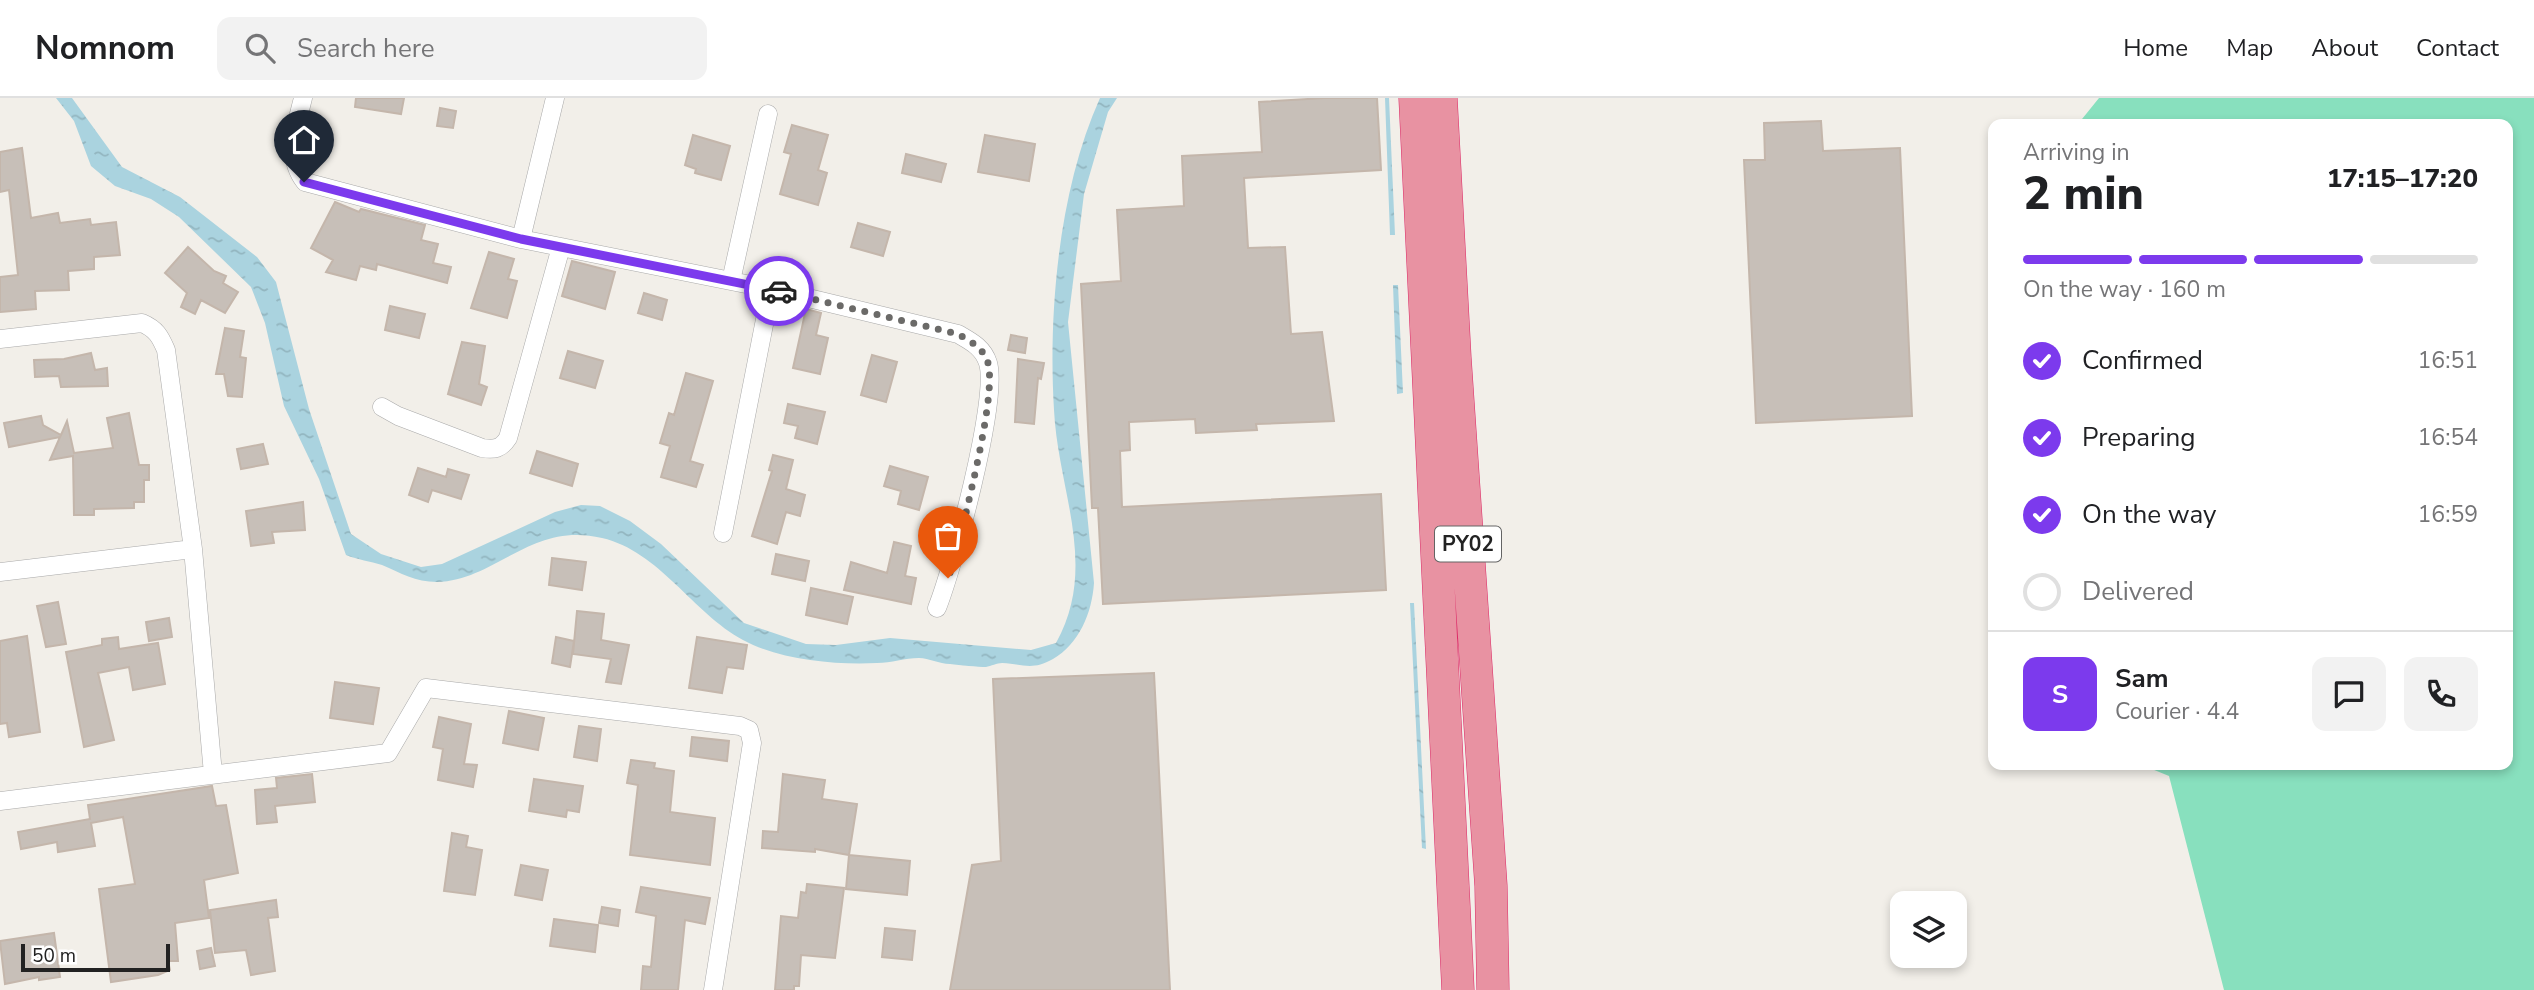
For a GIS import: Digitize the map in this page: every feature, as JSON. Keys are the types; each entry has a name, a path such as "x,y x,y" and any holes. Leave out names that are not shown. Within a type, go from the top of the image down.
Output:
{"highway":[{"name":"PY02","path":"1415,98 1458,990"},
{"name":"PY02","path":"1441,98 1455,358 1490,886 1493,990"}],"street":[{"path":"303,98 293,156 297,171 304,182 521,239 771,289 958,334 977,345 988,363 988,396 956,556 937,608"},
{"path":"521,239 555,98"},
{"path":"731,281 768,114"},
{"path":"382,407 398,416 482,447 493,450 503,445 508,438 561,247"},
{"path":"723,533 771,289"},
{"path":"0,339 142,323 160,335 166,350 193,549 213,774"},
{"path":"0,572 193,549"},
{"path":"0,801 388,753 426,688 740,726 749,730 752,743 713,990"}],"green space":[{"path":"2099,98 2534,98 2534,990 2224,990 2169,776 2154,770 2513,770 2513,119 2082,119"}],"water":[{"path":"56,98 72,98 122,167 180,197 257,257 276,282 309,409 351,534 381,554 421,567 442,564 555,512 581,505 600,506 630,521 661,544 744,623 806,644 836,645 890,638 1031,650 1056,643 1068,614 1074,586 1073,528 1054,410 1053,332 1059,251 1075,171 1086,133 1100,98 1117,98 1108,112 1084,194 1068,322 1094,583 1082,627 1062,653 1046,663 1033,666 1002,663 978,667 919,658 882,663 826,662 791,657 743,640 708,614 641,556 602,538 577,535 555,537 534,544 478,572 437,582 415,579 382,565 346,555 319,479 284,406 265,323 251,287 179,217 151,199 115,186 91,166 74,121"},
{"path":"1385,98 1389,98 1395,235 1390,235"},
{"path":"1393,285 1398,285 1403,393 1397,394"},
{"path":"1410,603 1414,603 1426,849 1422,848"}],"building":[{"path":"356,98 404,98 401,114 355,107"},
{"path":"1377,98 1381,170 1244,178 1248,248 1285,247 1291,334 1322,332 1334,421 1256,424 1257,430 1196,433 1195,419 1129,422 1130,450 1120,451 1122,507 1381,494 1386,590 1103,604 1098,508 1092,508 1081,284 1121,281 1117,210 1184,206 1182,156 1262,152 1259,102"},
{"path":"440,108 456,111 453,128 437,126"},
{"path":"1821,121 1823,151 1900,148 1912,416 1756,423 1744,160 1765,160 1764,123"},
{"path":"792,125 828,135 818,170 827,173 818,205 780,194 791,154 784,152"},
{"path":"693,135 730,146 721,180 695,173 696,169 685,165"},
{"path":"985,135 1035,144 1029,181 978,172"},
{"path":"22,148 31,218 58,213 60,223 90,219 91,225 116,222 120,255 94,257 94,269 68,271 69,290 35,291 36,309 0,312 0,277 18,275 9,190 0,192 0,152"},
{"path":"906,154 946,164 941,182 902,173"},
{"path":"335,202 359,212 361,209 425,225 421,240 438,244 433,263 451,267 447,283 377,264 376,270 360,266 356,280 326,272 333,260 311,248"},
{"path":"858,223 890,232 883,256 851,247"},
{"path":"188,247 214,271 226,276 223,283 238,292 225,313 201,300 195,314 181,307 187,293 165,273"},
{"path":"489,252 514,259 508,279 517,281 507,318 471,308"},
{"path":"572,261 615,272 605,309 562,296"},
{"path":"644,293 667,300 662,320 638,313"},
{"path":"390,306 425,314 419,338 385,330"},
{"path":"806,309 821,313 816,335 828,338 820,374 793,368"},
{"path":"225,328 244,331 240,357 246,358 242,397 228,396 224,374 216,374"},
{"path":"1011,335 1027,338 1025,353 1008,350"},
{"path":"462,342 485,346 479,384 487,387 481,405 448,394"},
{"path":"568,351 603,361 595,388 560,378"},
{"path":"91,353 95,370 107,368 108,386 61,387 59,376 35,377 34,360 64,359"},
{"path":"872,355 897,362 886,402 861,395"},
{"path":"1018,359 1044,363 1041,379 1038,378 1034,424 1015,422"},
{"path":"686,373 713,381 690,461 703,465 696,487 661,477 670,446 660,443 669,413 674,415"},
{"path":"788,404 825,412 817,444 795,438 798,426 784,423"},
{"path":"129,413 139,465 149,465 149,480 144,480 144,502 134,502 134,508 94,509 94,515 74,515 73,456 50,460 60,437 9,447 4,423 41,416 43,425 61,435 67,421 74,453 113,448 107,418"},
{"path":"263,444 268,464 241,469 237,449"},
{"path":"537,451 578,464 572,486 530,473"},
{"path":"773,455 793,460 786,489 805,495 800,516 786,512 777,544 752,536 772,471 769,470"},
{"path":"890,466 928,477 919,510 898,504 901,491 884,486"},
{"path":"418,468 446,477 448,469 469,475 461,499 432,490 428,502 409,495"},
{"path":"303,502 305,530 272,532 274,543 251,546 246,511"},
{"path":"894,542 911,546 905,576 916,578 911,604 844,590 851,562 887,573"},
{"path":"776,554 809,561 805,581 772,574"},
{"path":"552,558 586,562 582,590 549,585"},
{"path":"811,588 853,597 847,624 806,615"},
{"path":"58,602 66,644 46,647 37,606"},
{"path":"577,611 604,614 601,640 629,645 621,684 606,682 611,659 573,654"},
{"path":"169,618 172,637 149,641 146,622"},
{"path":"27,636 40,732 9,737 7,723 0,724 0,641"},
{"path":"118,637 119,649 158,643 165,684 133,690 129,667 98,673 114,740 84,747 66,652 102,645 102,639"},
{"path":"556,637 574,641 570,667 552,663"},
{"path":"697,637 747,645 743,669 727,667 722,693 689,688"},
{"path":"1154,673 1170,990 950,990 972,865 1001,861 993,679"},
{"path":"335,682 379,688 373,724 330,718"},
{"path":"509,711 544,718 538,750 503,743"},
{"path":"439,717 471,724 464,764 477,765 473,787 438,780 443,749 433,747"},
{"path":"579,726 601,729 597,761 574,757"},
{"path":"692,737 729,741 727,761 690,756"},
{"path":"631,760 655,763 654,768 674,771 670,812 715,818 710,865 630,855 638,785 627,783"},
{"path":"312,774 315,802 275,806 277,822 257,824 255,790 277,788 276,778"},
{"path":"783,774 825,780 822,799 857,804 849,855 815,849 815,852 762,848 763,831 778,832"},
{"path":"534,779 583,786 579,812 567,810 566,817 529,811"},
{"path":"212,786 216,806 226,805 238,873 204,880 209,918 175,923 178,961 168,961 170,970 158,975 111,982 99,889 135,884 123,817 91,823 95,846 58,852 57,842 21,849 18,832 90,819 88,805"},
{"path":"452,833 468,836 466,847 482,850 475,895 444,891"},
{"path":"849,855 910,861 907,895 846,889"},
{"path":"521,865 548,870 542,900 515,895"},
{"path":"807,884 844,888 835,958 801,955 799,986 794,986 794,990 775,990 781,916 798,918 801,892 806,893"},
{"path":"641,887 710,898 705,924 685,920 678,990 641,990 643,966 651,967 656,916 636,912"},
{"path":"276,900 278,917 268,918 275,971 251,975 246,950 215,953 210,910"},
{"path":"602,907 620,910 618,926 599,923"},
{"path":"554,919 598,925 595,952 550,946"},
{"path":"885,928 915,931 912,960 882,957"},
{"path":"54,933 60,977 39,980 39,977 5,984 0,941"},
{"path":"211,948 215,966 200,969 197,951"}],"way so far":[{"path":"779,291 958,334 977,345 988,363 988,396 956,556 948,578"}],"route":[{"path":"304,182 521,239 779,291"}]}
